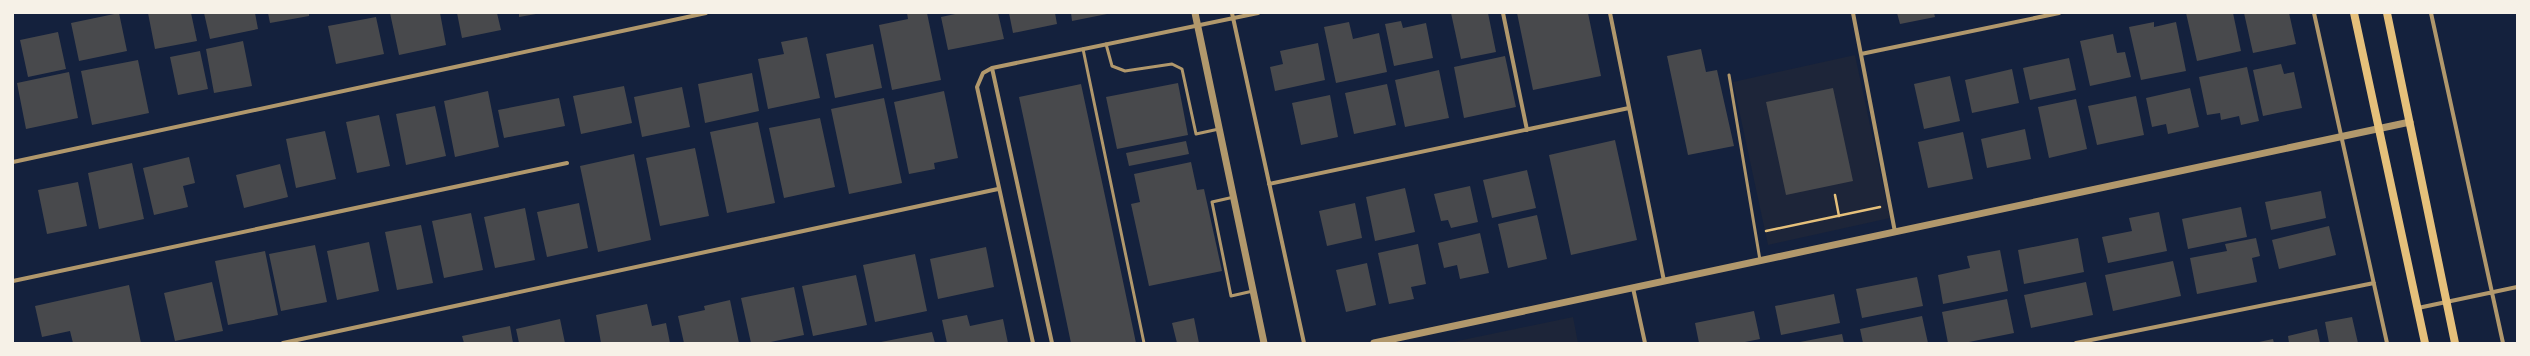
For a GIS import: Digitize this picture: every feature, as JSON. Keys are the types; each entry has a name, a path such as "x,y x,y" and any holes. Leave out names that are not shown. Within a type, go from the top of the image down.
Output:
{"main road":[{"path":"2354,13 2425,343"},
{"path":"2386,13 2455,343"}],"street":[{"path":"13,162 706,13"},
{"path":"1195,13 1264,343"},
{"path":"1232,13 1304,343"},
{"path":"1033,343 998,189 977,87 983,73 992,68 1258,13"},
{"path":"1503,13 1527,130"},
{"path":"1610,13 1664,281"},
{"path":"1853,13 1895,232"},
{"path":"1862,54 2059,13"},
{"path":"2314,13 2340,137 2387,343"},
{"path":"2432,13 2503,343"},
{"path":"992,68 1052,343"},
{"path":"1269,184 1629,108"},
{"path":"1374,343 2410,122"},
{"path":"13,281 567,163"},
{"path":"284,343 998,189"},
{"path":"2076,343 2374,283"},
{"path":"2418,308 2517,287"},
{"path":"1633,288 1645,343"}],"lane":[{"path":"1106,44 1112,66 1119,70 1125,71 1172,64 1182,68 1196,134 1219,129"},
{"path":"1083,49 1144,343"},
{"path":"1729,75 1760,261"},
{"path":"1234,197 1212,202 1231,296 1253,291"}],"path":[{"path":"1836,195 1840,216"},
{"path":"1756,233 1890,204"}],"shaded area":[{"path":"1855,55 1890,218 1768,245 1733,82"},
{"path":"1573,317 1578,343 1448,343"}],"building":[{"path":"119,13 127,51 79,61 71,23"},
{"path":"148,13 191,13 197,41 155,49"},
{"path":"204,13 255,13 258,29 210,39"},
{"path":"268,13 309,13 309,16 270,23"},
{"path":"390,13 440,13 446,45 399,55"},
{"path":"457,13 497,13 501,30 462,38"},
{"path":"519,13 536,13 536,14 519,17"},
{"path":"907,13 927,13 941,80 892,90 879,25 908,19"},
{"path":"960,13 998,13 1004,39 948,50 941,17"},
{"path":"1009,13 1055,13 1057,24 1013,33"},
{"path":"1071,13 1107,13 1107,14 1072,21"},
{"path":"1451,13 1488,13 1496,52 1461,59"},
{"path":"1517,13 1588,13 1601,76 1533,90"},
{"path":"1897,13 1934,13 1935,17 1900,24"},
{"path":"2186,13 2233,13 2241,51 2197,61"},
{"path":"2244,13 2289,13 2296,44 2253,53"},
{"path":"376,17 384,54 336,64 328,26"},
{"path":"1401,21 1403,28 1426,23 1433,58 1394,66 1385,24"},
{"path":"1349,22 1353,39 1379,33 1387,72 1336,83 1324,27"},
{"path":"2154,22 2154,27 2176,22 2186,71 2141,80 2129,27"},
{"path":"58,32 66,69 28,77 20,40"},
{"path":"2113,34 2117,53 2125,52 2131,77 2090,86 2080,41"},
{"path":"807,37 820,98 768,109 758,59 784,54 781,42"},
{"path":"243,41 252,86 214,93 206,49"},
{"path":"1318,43 1325,80 1275,91 1270,67 1283,64 1280,51"},
{"path":"873,44 882,88 835,98 826,54"},
{"path":"1701,49 1706,72 1717,70 1734,146 1688,155 1667,56"},
{"path":"200,51 208,89 178,95 170,57"},
{"path":"1505,56 1516,107 1464,118 1454,67"},
{"path":"2069,58 2076,90 2030,100 2023,68"},
{"path":"138,60 149,113 92,125 81,71"},
{"path":"2281,64 2284,74 2294,72 2302,108 2263,116 2253,70"},
{"path":"2247,67 2259,121 2241,125 2239,116 2221,120 2220,113 2207,115 2199,77"},
{"path":"2012,69 2019,103 1972,113 1965,80"},
{"path":"1439,70 1449,118 1405,127 1395,80"},
{"path":"69,72 78,118 26,129 17,83"},
{"path":"752,73 759,111 705,123 698,84"},
{"path":"1950,76 1960,121 1924,129 1914,84"},
{"path":"1178,83 1188,135 1117,149 1106,97"},
{"path":"1081,84 1136,343 1071,343 1019,97"},
{"path":"1387,84 1396,125 1354,134 1345,93"},
{"path":"624,86 632,123 581,134 573,96"},
{"path":"682,87 690,127 642,137 634,97"},
{"path":"1833,88 1853,181 1786,195 1766,102"},
{"path":"2190,88 2199,127 2168,134 2166,124 2152,127 2146,98"},
{"path":"488,91 499,147 455,157 444,101"},
{"path":"944,91 958,158 934,163 935,169 909,174 894,102"},
{"path":"1330,95 1338,137 1301,145 1292,103"},
{"path":"2136,96 2144,135 2097,145 2088,106"},
{"path":"559,98 565,126 504,138 498,110"},
{"path":"884,98 902,183 849,194 831,109"},
{"path":"2076,99 2087,149 2049,158 2038,107"},
{"path":"435,106 446,156 406,165 396,114"},
{"path":"379,115 390,166 357,173 346,122"},
{"path":"820,118 835,187 784,198 769,128"},
{"path":"758,122 775,203 727,213 710,132"},
{"path":"2025,129 2031,159 1987,168 1981,139"},
{"path":"325,131 336,179 296,188 286,139"},
{"path":"1963,132 1973,179 1928,188 1918,142"},
{"path":"1615,140 1637,240 1571,255 1549,155"},
{"path":"1186,141 1189,154 1129,166 1126,153"},
{"path":"695,148 709,216 660,226 646,158"},
{"path":"634,154 651,240 598,252 580,166"},
{"path":"189,157 195,183 183,186 188,207 154,215 143,168"},
{"path":"1191,162 1197,190 1204,189 1222,271 1149,286 1131,204 1140,202 1134,174"},
{"path":"132,163 144,219 99,229 88,173"},
{"path":"280,164 288,197 244,208 236,175"},
{"path":"1527,170 1536,208 1492,218 1483,180"},
{"path":"78,182 87,226 47,234 38,190"},
{"path":"1470,186 1478,222 1451,228 1448,220 1441,221 1434,194"},
{"path":"1405,188 1415,232 1375,241 1366,197"},
{"path":"2321,191 2326,218 2271,230 2265,202"},
{"path":"579,203 588,248 547,257 537,212"},
{"path":"1355,203 1362,238 1327,246 1319,211"},
{"path":"2241,207 2247,237 2188,249 2182,219"},
{"path":"525,208 535,260 495,268 484,217"},
{"path":"2159,212 2167,251 2108,263 2102,237 2132,231 2129,218"},
{"path":"471,213 483,270 444,278 432,221"},
{"path":"1537,215 1547,259 1508,268 1498,224"},
{"path":"421,225 433,283 397,290 385,232"},
{"path":"2329,226 2336,255 2279,269 2272,240"},
{"path":"1480,233 1489,273 1460,279 1457,265 1444,268 1438,243"},
{"path":"2078,238 2084,272 2024,284 2018,250"},
{"path":"2256,238 2260,256 2252,258 2257,282 2197,294 2190,258 2227,251 2225,244"},
{"path":"369,242 379,291 337,300 327,251"},
{"path":"1418,244 1426,284 1411,287 1414,299 1389,304 1378,253"},
{"path":"315,245 327,302 281,311 269,254"},
{"path":"986,247 994,287 938,299 930,259"},
{"path":"2000,250 2008,291 1943,304 1938,275 1970,268 1967,256"},
{"path":"265,251 278,315 228,325 215,261"},
{"path":"915,254 927,311 875,322 863,265"},
{"path":"2173,261 2181,296 2113,311 2105,275"},
{"path":"1367,263 1376,305 1346,312 1336,270"},
{"path":"856,275 867,325 813,336 802,286"},
{"path":"1917,277 1923,306 1862,318 1856,289"},
{"path":"212,282 223,331 175,341 164,293"},
{"path":"2086,282 2093,315 2031,328 2024,295"},
{"path":"129,285 141,343 73,343 70,331 42,337 35,306"},
{"path":"794,287 804,335 766,343 751,343 741,298"},
{"path":"1834,294 1840,323 1781,335 1775,306"},
{"path":"2007,299 2014,333 1964,343 1948,343 1942,312"},
{"path":"730,300 739,343 684,343 678,316 705,310 704,306"},
{"path":"647,304 652,326 666,323 670,343 601,343 596,315"},
{"path":"1754,311 1760,339 1740,343 1699,343 1695,323"},
{"path":"967,315 970,326 1003,319 1008,343 947,343 942,320"},
{"path":"1922,316 1928,343 1863,343 1860,329"},
{"path":"2352,317 2358,343 2329,343 2325,322"},
{"path":"1194,318 1199,343 1177,343 1172,323"},
{"path":"560,319 565,343 519,343 516,329"},
{"path":"510,326 513,343 464,343 462,336"},
{"path":"2317,329 2320,343 2289,343 2288,336"},
{"path":"932,332 935,343 881,343 881,342"},
{"path":"1842,334 1844,343 1800,343 1800,342"},
{"path":"2273,339 2274,343 2259,343 2259,342"}]}
